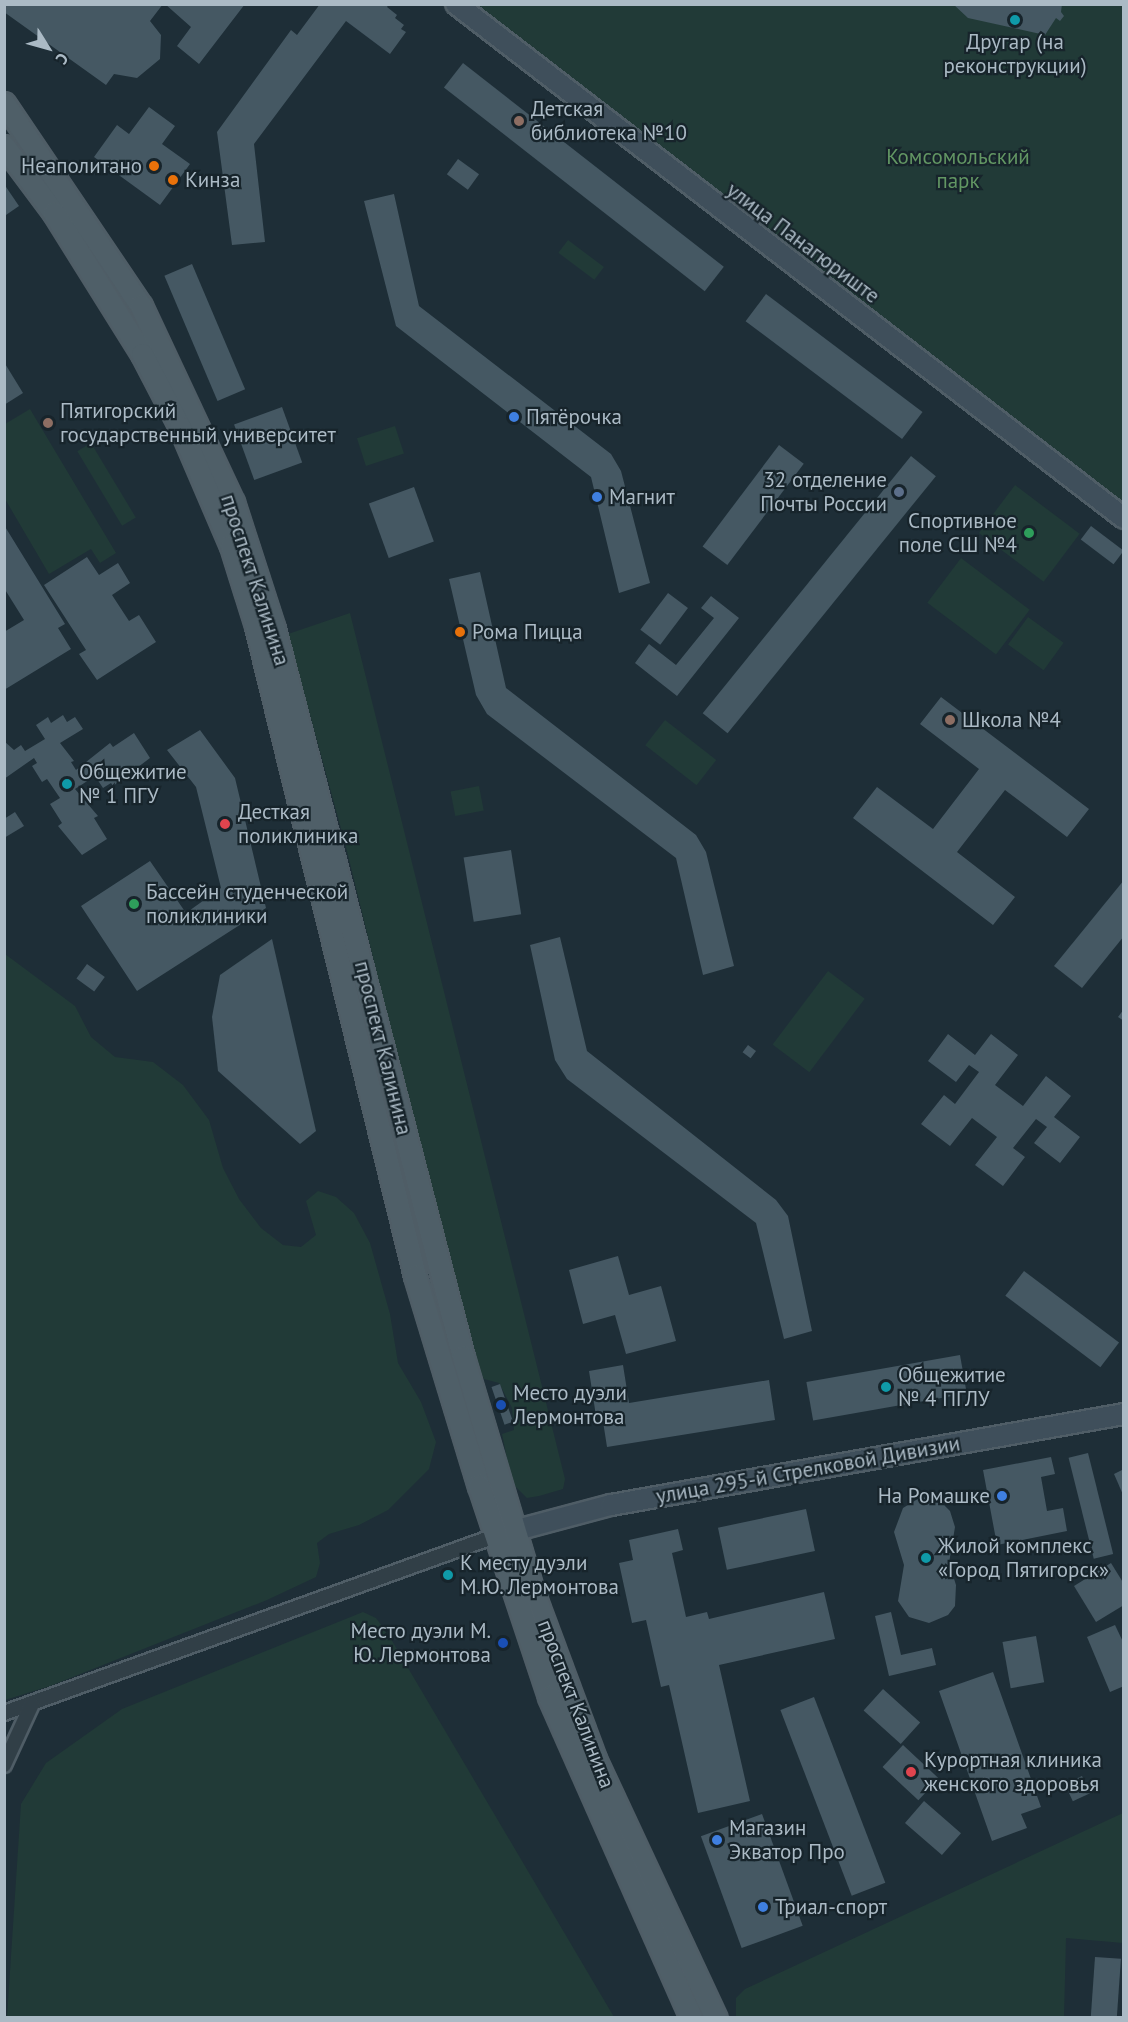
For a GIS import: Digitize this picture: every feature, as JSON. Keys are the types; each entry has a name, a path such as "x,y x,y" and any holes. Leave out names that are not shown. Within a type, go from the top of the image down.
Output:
{"main road":[{"name":"проспект Калинина","path":"4,103 141,306 233,502 274,629 440,1270 504,1533 549,1697 692,2018"},
{"name":"проспект Калинина","path":"4,146 54,213 142,354 211,495 238,566 256,626 415,1276 504,1533 595,1759 716,2018"},
{"path":"415,1276 440,1270"}],"street":[{"name":"улица Панагюриште","path":"456,4 1124,518"},
{"name":"улица 295-й Стрелковой Дивизии","path":"504,1533 611,1505 1124,1414"},
{"path":"4,1713 504,1533"},
{"path":"4,1765 32,1704"}],"green space":[{"name":"Комсомольский парк","path":"478,5 1123,5 1123,507"},
{"path":"568,240 604,267 594,280 558,253"},
{"path":"30,409 116,553 100,563 91,549 49,574 5,499 5,424"},
{"path":"395,426 404,454 366,466 357,438"},
{"path":"91,443 136,518 122,526 77,451"},
{"name":"Спортивное поле СШ №4","path":"1015,485 1080,534 1044,582 979,533"},
{"path":"961,558 1030,610 996,654 927,603"},
{"path":"350,613 565,1479 563,1489 539,1496 527,1498 512,1483 502,1434 514,1430 512,1408 499,1383 484,1379 468,1346 346,847 288,634"},
{"path":"1028,617 1064,643 1044,670 1008,645"},
{"path":"665,720 716,760 697,785 645,745"},
{"path":"479,786 484,811 455,816 451,792"},
{"path":"5,954 75,1006 91,1037 115,1057 153,1062 183,1085 209,1120 223,1168 239,1199 261,1228 283,1245 301,1247 316,1235 306,1201 318,1191 336,1197 354,1213 370,1243 390,1314 398,1363 421,1402 436,1442 429,1469 388,1510 359,1525 329,1534 317,1543 320,1563 316,1577 267,1600 50,1686 5,1700"},
{"path":"828,971 865,999 809,1072 773,1044"},
{"path":"363,1612 376,1618 388,1634 614,2017 7,2017 21,1804 46,1763 122,1709"},
{"path":"1123,1813 1123,1943 1066,1938 1064,2017 736,2017 736,1998 745,1989"}],"building":[{"path":"4,4 163,4 150,21 161,35 160,59 137,78 114,74 106,85 4,12"},
{"path":"165,4 245,4 199,64 177,46 191,27"},
{"path":"320,4 389,4 387,7 397,15 395,18 404,25 401,29 406,32 390,54 346,21 254,144 265,242 232,245 217,132 291,30 297,35"},
{"name":"Другар (на реконструкции)","path":"953,4 1062,4 1061,12 1064,16 1060,21 1056,18 1045,35 968,18"},
{"path":"463,63 724,267 705,291 444,87"},
{"path":"149,107 175,126 162,144 190,164 160,205 94,157 117,125 129,134"},
{"path":"458,159 479,174 468,190 447,174"},
{"path":"4,184 19,206 6,215 4,214"},
{"path":"394,194 419,306 611,454 621,471 650,583 619,593 591,477 396,326 364,201"},
{"path":"192,264 245,389 218,401 164,276"},
{"path":"766,294 923,412 902,439 746,321"},
{"path":"4,362 23,393 4,405"},
{"path":"282,407 302,462 254,480 234,424"},
{"path":"779,445 804,464 727,565 703,546"},
{"path":"911,456 936,476 728,733 703,713"},
{"path":"414,487 434,542 389,558 369,503"},
{"path":"4,525 65,624 58,628 71,649 4,690 4,632 24,620 4,588"},
{"path":"1091,526 1124,551 1114,564 1081,540"},
{"path":"87,557 99,575 118,563 130,583 112,595 129,621 139,615 156,642 97,680 79,654 86,650 44,585"},
{"path":"480,572 506,688 696,835 706,852 734,966 703,975 676,858 487,714 476,695 449,579"},
{"path":"668,593 688,608 660,645 640,630"},
{"path":"711,596 739,618 677,696 635,663 649,644 676,665 714,618 701,608"},
{"path":"941,697 1089,809 1067,837 1005,790 957,852 1015,897 993,925 853,818 877,787 933,829 979,769 920,724"},
{"name":"Общежитие № 1 ПГУ","path":"63,715 67,722 75,717 83,729 60,743 74,761 71,762 76,770 110,743 113,747 134,733 150,758 113,786 111,783 103,788 95,776 75,789 98,816 94,818 107,839 82,855 58,826 62,823 50,804 60,798 47,779 42,782 32,766 37,763 34,758 4,779 4,741 14,750 21,745 25,751 45,739 36,725 48,717 51,723"},
{"name":"Десткая поликлиника","path":"200,730 235,778 266,908 137,991 81,906 150,861 186,913 221,888 196,787 167,750"},
{"path":"15,812 24,826 4,838 4,819"},
{"path":"511,850 521,914 474,922 464,858"},
{"path":"1124,880 1124,936 1082,988 1054,966"},
{"path":"560,937 587,1051 776,1200 788,1216 812,1331 784,1339 756,1223 567,1079 555,1060 530,945"},
{"path":"272,939 316,1131 300,1144 218,1071 212,1017 220,975"},
{"path":"87,964 105,977 94,991 76,979"},
{"path":"1124,1009 1124,1021 1118,1017"},
{"path":"948,1034 975,1055 991,1034 1018,1055 995,1085 1023,1106 1046,1076 1071,1096 1054,1117 1080,1137 1060,1163 1034,1143 1047,1127 1036,1119 1013,1148 1025,1157 1003,1186 975,1165 997,1137 972,1118 950,1146 921,1124 944,1095 955,1104 979,1072 969,1065 956,1082 928,1061"},
{"path":"748,1045 756,1051 751,1058 743,1052"},
{"path":"618,1256 629,1295 661,1286 676,1341 626,1354 615,1315 583,1324 569,1270"},
{"path":"1024,1271 1119,1343 1100,1367 1005,1296"},
{"name":"Общежитие № 4 ПГЛУ","path":"960,1355 967,1393 813,1420 806,1382"},
{"path":"623,1365 629,1403 769,1380 775,1420 607,1447 602,1415 596,1416 589,1371"},
{"path":"500,1384 513,1422 505,1425 491,1387"},
{"path":"1088,1453 1113,1554 1094,1559 1069,1458"},
{"path":"1051,1457 1055,1474 1041,1477 1047,1511 1063,1508 1067,1531 997,1545 983,1470"},
{"path":"1124,1469 1124,1497 1114,1474"},
{"name":"Жилой комплекс «Город Пятигорск»","path":"921,1497 939,1500 950,1511 955,1527 949,1563 956,1585 955,1606 948,1615 929,1623 909,1617 898,1601 904,1565 894,1532 903,1508"},
{"path":"806,1509 815,1551 727,1570 718,1528"},
{"path":"678,1529 683,1550 672,1553 686,1617 707,1612 709,1619 824,1592 835,1639 719,1665 750,1801 698,1813 669,1685 661,1687 646,1620 632,1623 619,1563 633,1560 629,1540"},
{"path":"1111,1563 1124,1584 1124,1605 1096,1622 1074,1586"},
{"path":"891,1612 901,1655 932,1648 936,1665 889,1676 875,1616"},
{"path":"1115,1625 1124,1644 1124,1686 1110,1692 1087,1637"},
{"path":"1036,1636 1044,1682 1011,1688 1003,1642"},
{"path":"993,1672 1041,1807 1021,1814 1027,1828 992,1841 939,1691"},
{"path":"883,1689 920,1722 901,1744 864,1711"},
{"path":"814,1697 885,1883 852,1896 780,1710"},
{"name":"Курортная клиника женского здоровья","path":"903,1745 939,1778 918,1800 883,1767"},
{"path":"1082,1776 1090,1793 1073,1801 1065,1784"},
{"path":"924,1801 961,1833 942,1855 905,1823"},
{"path":"762,1814 803,1926 742,1948 701,1836"},
{"path":"1095,1957 1121,1959 1117,2018 1091,2018"}],"place":[{"name":"Другар (на реконструкции)","path":"1015,20"},
{"name":"Детская библиотека №10","path":"519,121"},
{"name":"Неаполитано","path":"154,166"},
{"name":"Кинза","path":"173,180"},
{"name":"Пятёрочка","path":"514,417"},
{"name":"Пятигорский государственный университет","path":"48,423"},
{"name":"32 отделение Почты России","path":"899,492"},
{"name":"Магнит","path":"597,497"},
{"name":"Спортивное поле СШ №4","path":"1029,533"},
{"name":"Рома Пицца","path":"460,632"},
{"name":"Школа №4","path":"950,720"},
{"name":"Общежитие № 1 ПГУ","path":"67,784"},
{"name":"Десткая поликлиника","path":"225,824"},
{"name":"Бассейн студенческой поликлиники","path":"134,904"},
{"name":"Общежитие № 4 ПГЛУ","path":"886,1387"},
{"name":"Место дуэли Лермонтова","path":"501,1405"},
{"name":"На Ромашке","path":"1002,1496"},
{"name":"Жилой комплекс «Город Пятигорск»","path":"926,1558"},
{"name":"К месту дуэли М.Ю. Лермонтова","path":"448,1575"},
{"name":"Место дуэли М. Ю. Лермонтова","path":"503,1643"},
{"name":"Курортная клиника женского здоровья","path":"911,1772"},
{"name":"Магазин Экватор Про","path":"717,1840"},
{"name":"Триал-спорт","path":"763,1907"}]}
